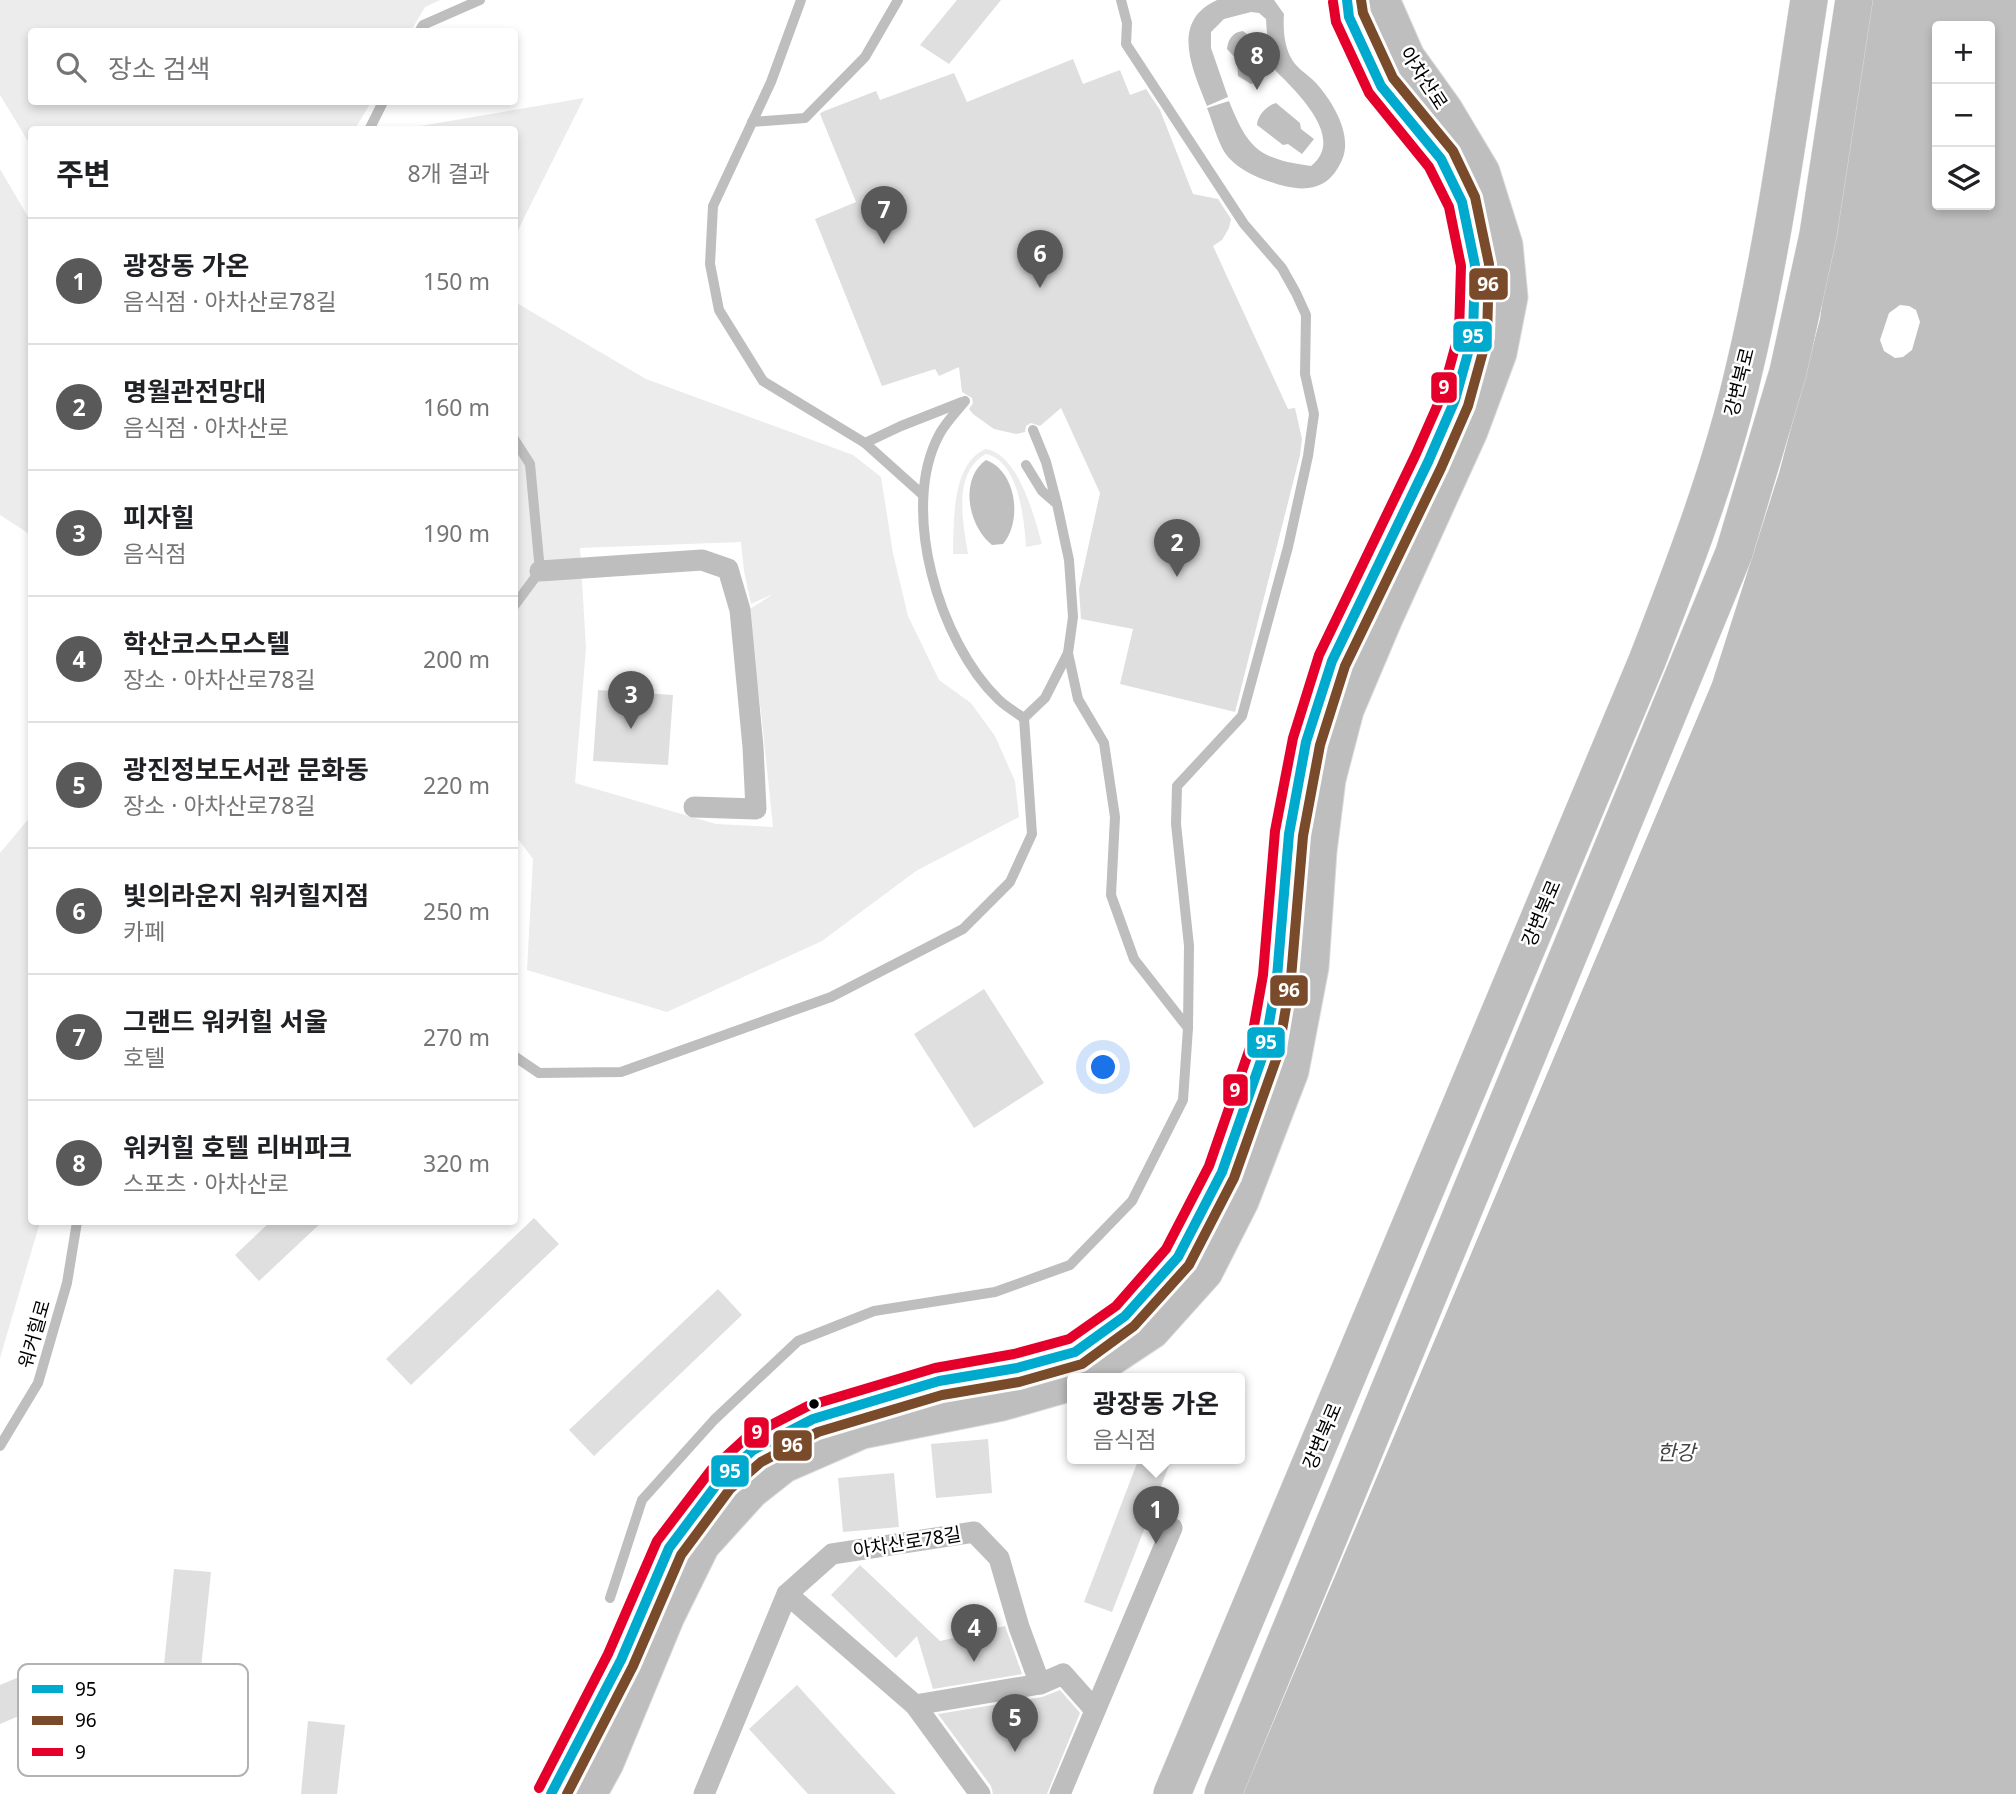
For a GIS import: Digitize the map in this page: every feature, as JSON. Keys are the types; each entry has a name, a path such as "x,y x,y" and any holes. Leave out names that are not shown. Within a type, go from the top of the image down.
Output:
{"highway":[{"name":"강변북로","path":"1172,1794 1647,661 1698,528 1744,371 1775,216 1809,0"},
{"path":"1223,1794 1734,553 1788,372 1813,260 1854,0"}],"main road":[{"name":"아차산로","path":"551,1794 621,1660 669,1548 720,1480 753,1450 813,1419 939,1381 1017,1368 1075,1352 1125,1316 1178,1257 1222,1172 1264,1052 1277,977 1289,834 1310,730 1332,661 1455,400 1473,335 1475,265 1462,202 1441,159 1381,86 1349,17 1347,0"},
{"name":"아차산로","path":"1089,1373 1152,1331 1205,1272 1241,1201 1291,1071 1311,967 1319,851 1328,779 1346,710 1470,431 1499,353 1510,297 1506,245 1486,184 1482,172 1445,110 1407,57 1382,0"},
{"path":"589,1794 606,1763 667,1616 702,1545 751,1490 784,1465 862,1431 1002,1403 1067,1384"}],"street":[{"path":"540,571 702,560 728,569 740,610 756,809 694,807"},
{"path":"1060,1794 1172,1528"},
{"name":"아차산로78길","path":"704,1794 787,1594 832,1554 974,1532 999,1558 1019,1627 1040,1684"},
{"path":"787,1594 915,1705 980,1794"},
{"path":"915,1705 1040,1684 1063,1674 1095,1710"}],"lane":[{"path":"421,28 480,0"},
{"path":"801,0 771,82 713,206 710,264 719,310 762,381 865,443 923,495"},
{"path":"752,122 805,118 865,57 898,0"},
{"path":"610,1598 642,1500 714,1420 798,1341 874,1311 995,1292 1070,1265 1132,1201 1183,1100 1188,1028 1189,946 1175,824 1177,786 1242,716 1289,544 1314,414 1305,374 1306,315 1301,304 1282,268 1244,224 1126,44 1127,23 1122,0"},
{"path":"371,126 382,105"},
{"path":"518,1059 539,1073 621,1072 831,997 963,929 1010,882 1032,835 1024,718 998,699 961,650 941,603 927,558 922,513 931,456 939,435 965,401 865,443"},
{"path":"1024,718 1045,698 1068,653 1073,617 1069,560 1057,503 1046,462 1033,430"},
{"path":"518,445 530,464 540,571 518,601"},
{"path":"1026,465 1042,491 1057,503"},
{"path":"1068,653 1078,699 1104,743 1115,817 1111,895 1134,959 1188,1028"},
{"name":"워커힐로","path":"0,1446 38,1383 67,1283 77,1225"}],"shaded area":[{"path":"0,0 440,0 425,7 413,28 28,28 28,105 369,105 357,126 28,126 28,141 0,95"},
{"path":"584,98 518,230 518,126 420,126"},
{"path":"0,169 28,217 28,533 0,515"},
{"path":"518,304 646,379 853,455 881,477 893,553 908,616 939,680 971,703 995,736 1015,781 1019,817 916,871 822,941 667,1012 527,970 533,859 518,839","holes":["741,542 751,604 773,594 747,611 773,827 716,824 575,783 586,648 580,548"]},
{"path":"986,449 1008,462 1016,474 1042,544 1026,547 1024,522 1013,479 997,459 986,454 975,462 964,486 962,499 968,554 953,554 960,480 975,456"},
{"path":"28,820 28,1225 39,1225 0,1358 0,853"}],"water":[{"path":"1217,0 1274,0 1284,14 1284,35 1290,56 1335,109 1343,130 1345,150 1342,160 1335,172 1319,185 1309,188 1287,187 1260,178 1238,166 1222,148 1207,108 1229,101 1250,141 1267,155 1311,166 1320,156 1323,145 1318,121 1274,68 1266,19 1259,13 1251,12 1224,19 1211,32 1211,48 1228,97 1207,106 1191,62 1189,34 1193,21 1202,9"},
{"name":"한강","path":"1789,0 2016,0 2016,1794 1171,1794 1344,1366 1651,585 1719,359"},
{"path":"1243,31 1252,38 1252,55 1263,64 1264,71 1258,82 1251,84 1238,76 1237,60 1227,49 1232,37"},
{"path":"1276,103 1314,139 1302,154 1288,144 1283,145 1257,125 1263,111"},
{"path":"986,460 1004,474 1013,497 1013,522 1003,544 992,545 984,537 972,515 972,479"}],"pier":[{"path":"1786,0 1870,0 1841,163 1820,319 1779,473 1712,683 1243,1794 1168,1794 1522,910 1580,750 1648,584 1716,358"},
{"path":"1900,305 1916,310 1920,322 1912,350 1903,357 1895,358 1884,351 1880,340 1889,313"}],"building":[{"path":"957,0 1001,0 949,64 920,45"},
{"path":"1073,59 1083,84 1120,70 1130,95 1146,89 1160,110 1193,194 1218,199 1231,219 1222,240 1213,246 1288,409 1295,408 1302,439 1300,455 1235,712 1120,684 1133,629 1081,619 1079,589 1100,493 1061,408 1040,426 1031,423 1026,426 1025,432 1016,434 994,429 973,414 969,409 973,403 972,398 962,392 959,367 939,376 935,369 882,386 815,219 856,202 820,114 822,112 876,91 880,100 954,73 967,102"},
{"path":"598,690 673,695 668,765 593,761"},
{"path":"984,989 1044,1083 974,1128 914,1034"},
{"path":"534,1218 559,1244 411,1385 386,1359"},
{"path":"267,1225 319,1225 259,1281 235,1255"},
{"path":"718,1289 742,1315 594,1456 569,1430"},
{"path":"988,1439 992,1493 936,1498 931,1444"},
{"path":"1137,1464 1170,1464 1112,1612 1084,1602"},
{"path":"894,1473 899,1527 843,1532 838,1478"},
{"path":"860,1565 940,1641 1005,1626 1022,1674 933,1689 917,1636 896,1658 831,1595"},
{"path":"174,1569 211,1572 201,1664 164,1664"},
{"path":"18,1677 18,1716 0,1724 0,1685"},
{"path":"797,1685 896,1794 808,1794 749,1729"},
{"path":"1060,1690 1080,1713 1047,1794 993,1794 991,1786 938,1714 1042,1697"},
{"path":"308,1721 345,1725 337,1794 301,1794"}],"transit line":[{"name":"95","path":"551,1794 621,1660 669,1548 720,1480 753,1450 813,1419 939,1381 1017,1368 1075,1352 1125,1316 1178,1257 1222,1172 1264,1052 1277,977 1289,834 1306,742 1332,661 1455,400 1473,335 1475,265 1462,202 1441,159 1381,86 1349,17 1347,0"},
{"name":"96","path":"567,1794 633,1666 681,1555 730,1489 761,1462 818,1432 942,1395 1019,1382 1082,1364 1134,1326 1189,1265 1234,1178 1278,1054 1291,978 1303,836 1320,745 1345,666 1441,468 1468,406 1487,337 1489,264 1475,197 1453,151 1393,78 1363,13 1361,0"},
{"name":"9","path":"539,1788 608,1654 657,1541 711,1470 746,1438 808,1406 935,1368 1014,1354 1069,1339 1116,1306 1166,1249 1209,1166 1250,1048 1263,975 1275,831 1293,738 1319,655 1442,395 1459,333 1461,266 1449,207 1429,167 1369,93 1336,22 1333,2"}],"place":[{"name":"워커힐 호텔 리버파크","path":"1257,90"},
{"name":"그랜드 워커힐 서울","path":"884,244"},
{"name":"빛의라운지 워커힐지점","path":"1040,288"},
{"name":"명월관전망대","path":"1177,577"},
{"name":"피자힐","path":"631,729"},
{"name":"광장동 가온","path":"1156,1544"},
{"name":"학산코스모스텔","path":"974,1662"},
{"name":"광진정보도서관 문화동","path":"1015,1752"}]}
